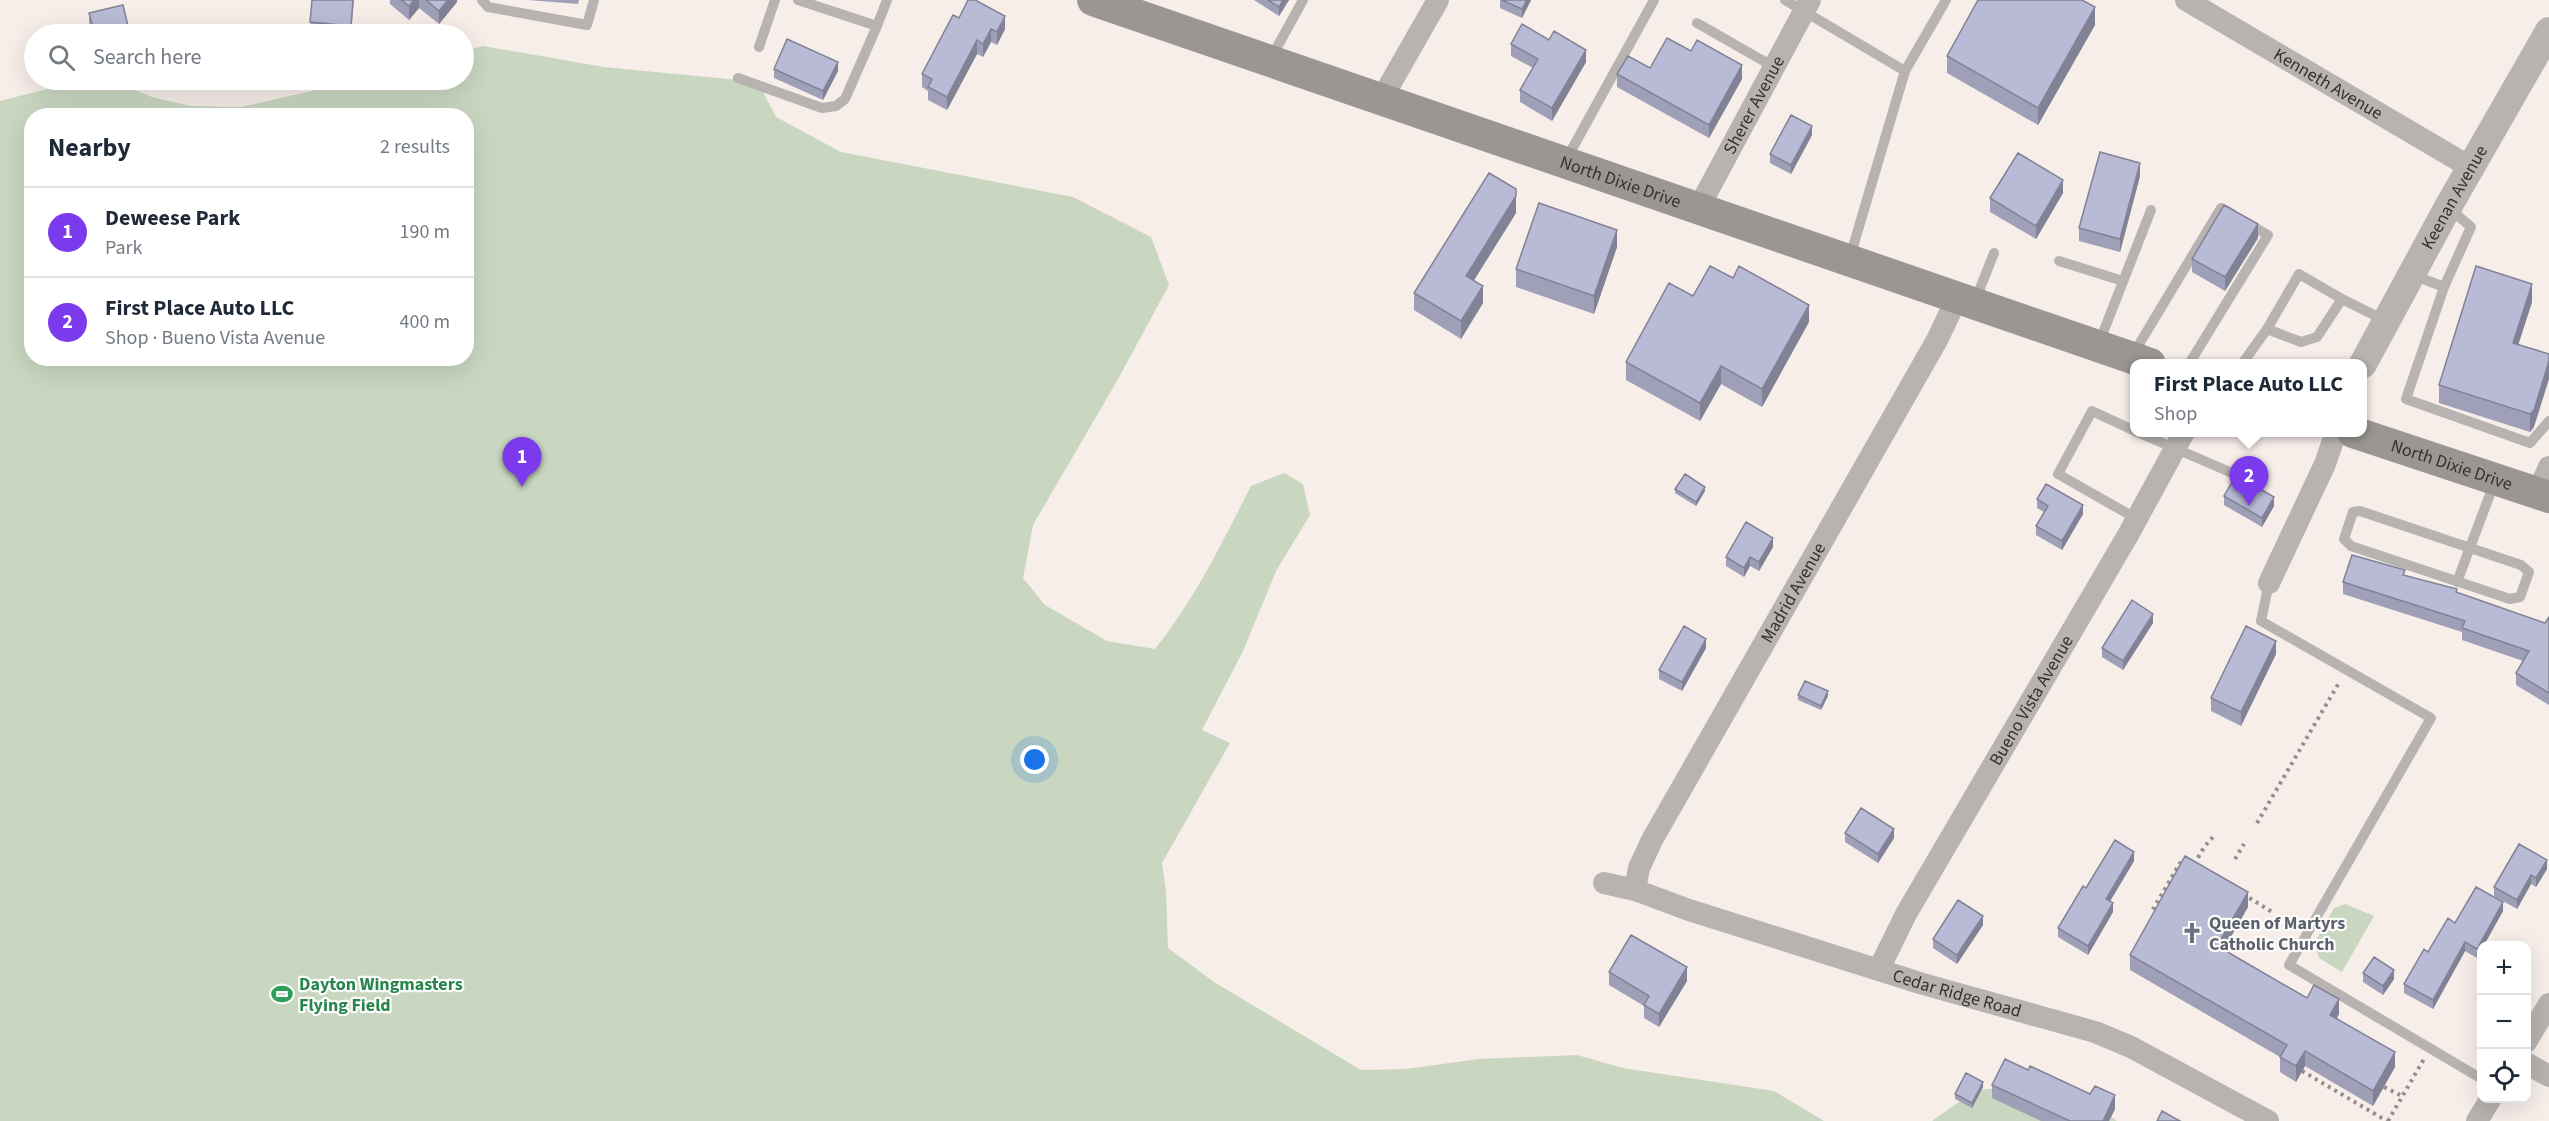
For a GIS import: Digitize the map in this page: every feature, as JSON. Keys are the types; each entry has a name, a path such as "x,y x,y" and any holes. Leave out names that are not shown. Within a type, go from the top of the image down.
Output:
{"main road":[{"name":"North Dixie Drive","path":"1093,0 2138,359"},
{"name":"North Dixie Drive","path":"2367,437 2496,480 2545,486"}],"street":[{"path":"1381,100 1438,0"},
{"name":"Kenneth Avenue","path":"2188,0 2470,168"},
{"name":"Sherer Avenue","path":"1698,209 1774,67 1800,4"},
{"name":"Keenan Avenue","path":"2365,359 2384,321 2549,32"},
{"name":"Madrid Avenue","path":"1635,890 1639,868 1652,840 1936,340 1965,301"},
{"path":"2269,584 2325,464 2334,437"},
{"name":"Bueno Vista Avenue","path":"1879,969 1906,914 2180,442"},
{"name":"Cedar Ridge Road","path":"1604,883 1635,890 1689,910 1923,984 2095,1032 2141,1052 2268,1121"},
{"path":"2531,1034 2549,1004"},
{"path":"2531,1066 2549,1076"},
{"path":"2477,1121 2489,1103"}],"lane":[{"path":"482,0 488,6 588,25 594,0"},
{"path":"759,47 776,0"},
{"path":"798,0 877,26"},
{"path":"738,78 822,108 836,106 845,99 887,0"},
{"path":"1269,61 1303,0"},
{"path":"1564,163 1654,0"},
{"path":"1849,261 1905,71 1946,0"},
{"path":"1800,4 1905,71"},
{"path":"1697,23 1774,67"},
{"path":"2448,207 2471,227 2444,287 2406,399 2530,443 2549,421"},
{"path":"2142,359 2221,208 2268,235 2191,359"},
{"path":"2098,346 2151,210"},
{"path":"1965,301 1994,253"},
{"path":"2060,261 2123,281"},
{"path":"2245,359 2267,329 2299,274 2384,321"},
{"path":"2411,274 2444,287"},
{"path":"2267,329 2301,342 2317,337 2342,299"},
{"path":"2130,429 2092,411 2058,474 2137,519"},
{"path":"2158,437 2180,442 2260,485"},
{"path":"2457,582 2496,480"},
{"path":"2360,511 2469,548 2521,565 2529,572 2520,597 2510,599 2457,582 2351,546 2344,539 2353,512 2360,511"},
{"path":"2269,584 2261,621 2431,718 2289,965 2477,1077"}],"path":[{"path":"2257,823 2346,669"},
{"path":"2194,864 2213,837"},
{"path":"2235,859 2244,844"},
{"path":"2160,916 2152,911 2183,858 2203,870"},
{"path":"2242,893 2272,912"},
{"path":"2302,1071 2387,1121 2430,1049"},
{"path":"2384,1087 2402,1096"}],"green space":[{"path":"483,46 604,67 758,82 776,117 841,152 1073,197 1151,237 1169,285 1117,381 1033,525 1023,578 1045,605 1107,641 1155,649 1195,590 1251,486 1284,473 1303,484 1310,515 1276,571 1243,651 1202,730 1230,743 1162,863 1166,891 1168,948 1214,982 1361,1070 1406,1069 1479,1059 1577,1055 1623,1068 1774,1091 1824,1121 0,1121 0,101 43,90 135,90 152,97 191,106 241,107 316,90 474,90 474,48"},
{"path":"2345,904 2374,916 2342,972 2319,958 2314,944 2334,908"},
{"path":"2063,1083 2117,1121 1932,1121 1976,1090"}],"building":[{"path":"312,0 353,0 351,24 310,22"},
{"path":"401,0 414,0 409,6"},
{"path":"426,0 448,0 439,11"},
{"path":"968,0 975,0 1005,16 997,32 991,29 983,44 977,40 947,97 928,87 932,79 922,74 953,15 959,18"},
{"path":"1268,0 1283,0 1279,7"},
{"path":"1502,0 1527,0 1522,9"},
{"path":"1978,0 2082,0 2095,7 2038,108 1947,56"},
{"path":"123,5 128,24 92,24 89,13"},
{"path":"1522,24 1549,40 1554,31 1586,50 1552,108 1520,90 1538,59 1511,44"},
{"path":"1667,38 1691,51 1697,40 1742,65 1709,125 1617,74 1628,56 1650,68"},
{"path":"787,39 838,62 823,91 774,69"},
{"path":"1791,115 1812,126 1791,165 1770,154"},
{"path":"2100,152 2140,163 2120,239 2079,228"},
{"path":"2018,153 2063,180 2036,226 1990,198"},
{"path":"1489,173 1516,189 1516,196 1466,276 1483,286 1461,321 1414,293"},
{"path":"1539,203 1617,230 1594,296 1516,269"},
{"path":"2224,205 2258,224 2225,277 2192,259"},
{"path":"1710,266 1733,278 1739,266 1809,305 1762,389 1721,366 1700,403 1626,362 1669,283 1693,296"},
{"path":"2476,266 2532,284 2513,343 2549,354 2549,361 2534,410 2530,414 2439,385"},
{"path":"1685,474 1705,487 1696,502 1675,489"},
{"path":"2236,475 2274,497 2262,518 2224,496"},
{"path":"2046,484 2083,505 2062,541 2036,526 2048,506 2037,499"},
{"path":"1746,522 1773,538 1759,562 1750,557 1744,568 1726,557"},
{"path":"2352,555 2405,570 2403,575 2457,589 2456,592 2545,623 2549,617 2549,693 2516,673 2529,651 2462,628 2465,621 2343,582"},
{"path":"2132,600 2153,614 2123,661 2102,648"},
{"path":"1684,626 1706,639 1682,682 1659,670"},
{"path":"2246,626 2276,641 2241,712 2211,698"},
{"path":"1805,681 1828,691 1821,706 1798,695"},
{"path":"1861,808 1894,829 1878,854 1845,833"},
{"path":"2115,840 2134,852 2106,899 2113,903 2088,946 2058,928 2083,886 2086,888"},
{"path":"2519,844 2547,860 2536,878 2531,875 2517,900 2494,887"},
{"path":"2185,856 2248,892 2217,946 2307,998 2314,985 2339,999 2330,1015 2395,1052 2373,1091 2305,1051 2296,1066 2280,1057 2287,1045 2130,955"},
{"path":"2476,887 2503,902 2481,941 2477,941 2477,949 2465,942 2433,1000 2404,984 2424,949 2428,952 2448,918 2455,923"},
{"path":"1958,900 1983,916 1957,955 1933,939"},
{"path":"1631,935 1687,967 1659,1014 1644,1005 1649,996 1609,972"},
{"path":"2374,957 2394,970 2383,986 2363,973"},
{"path":"2005,1059 2028,1070 2030,1066 2090,1094 2095,1086 2115,1095 2103,1121 2070,1121 1992,1085"},
{"path":"1966,1073 1983,1082 1972,1103 1955,1094"},
{"path":"2162,1111 2180,1121 2157,1121"}],"place":[{"name":"Deweese Park","path":"522,487"},
{"name":"First Place Auto LLC","path":"2249,506"},
{"name":"Queen of Martyrs Catholic Church","path":"2192,933"},
{"name":"Dayton Wingmasters Flying Field","path":"282,994"}]}
